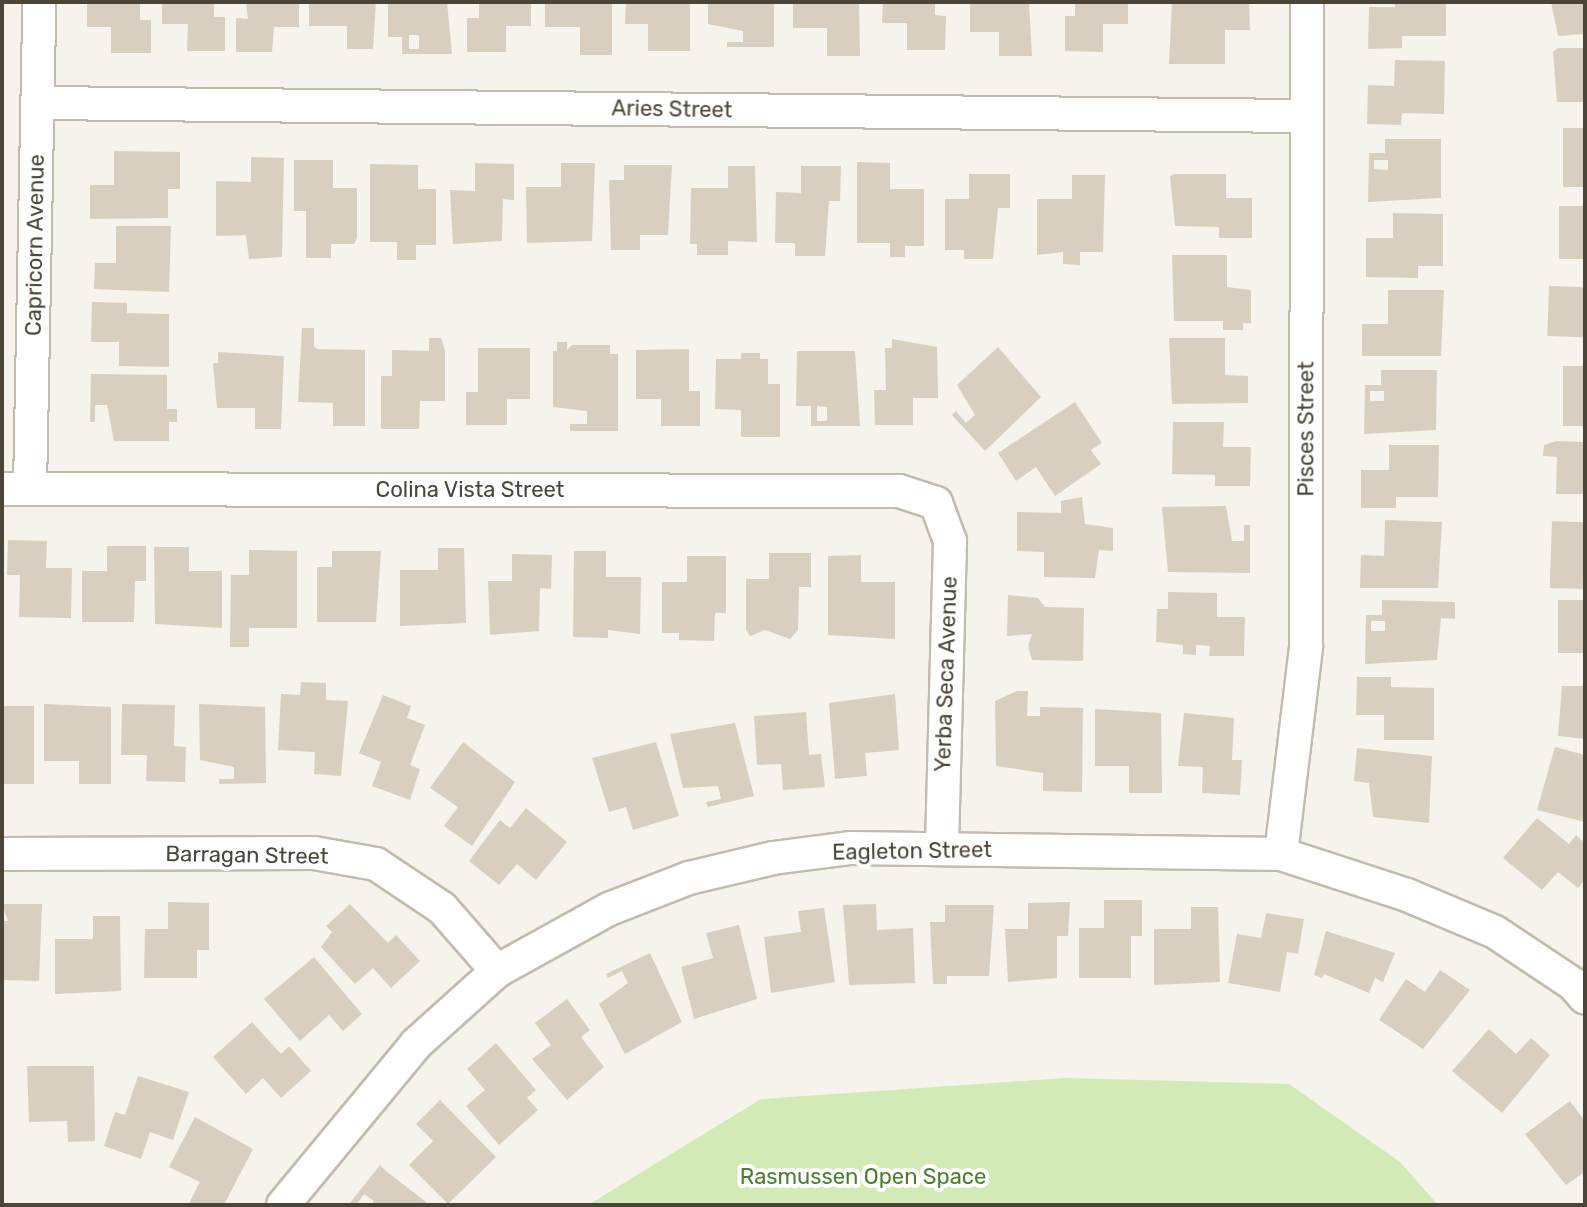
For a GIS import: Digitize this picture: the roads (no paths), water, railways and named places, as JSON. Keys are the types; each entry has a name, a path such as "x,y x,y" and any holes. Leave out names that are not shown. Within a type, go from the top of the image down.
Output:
{"street":[{"name":"Capricorn Avenue","path":"16,488 39,103 39,2"},
{"name":"Pisces Street","path":"1281,854 1306,646 1307,2"},
{"name":"Aries Street","path":"39,103 1306,116"},
{"name":"Colina Vista Street","path":"16,488 899,491 936,503"},
{"name":"Yerba Seca Avenue","path":"936,503 950,541 942,848"},
{"name":"Eagleton Street","path":"283,1205 416,1044 497,971 609,909 689,878 773,858 851,848 1281,854 1407,895 1495,932 1581,983"},
{"name":"Barragan Street","path":"2,854 314,853 376,864 442,908 497,971"}],"park label":[{"name":"Rasmussen Open Space","path":"863,1177"}]}
